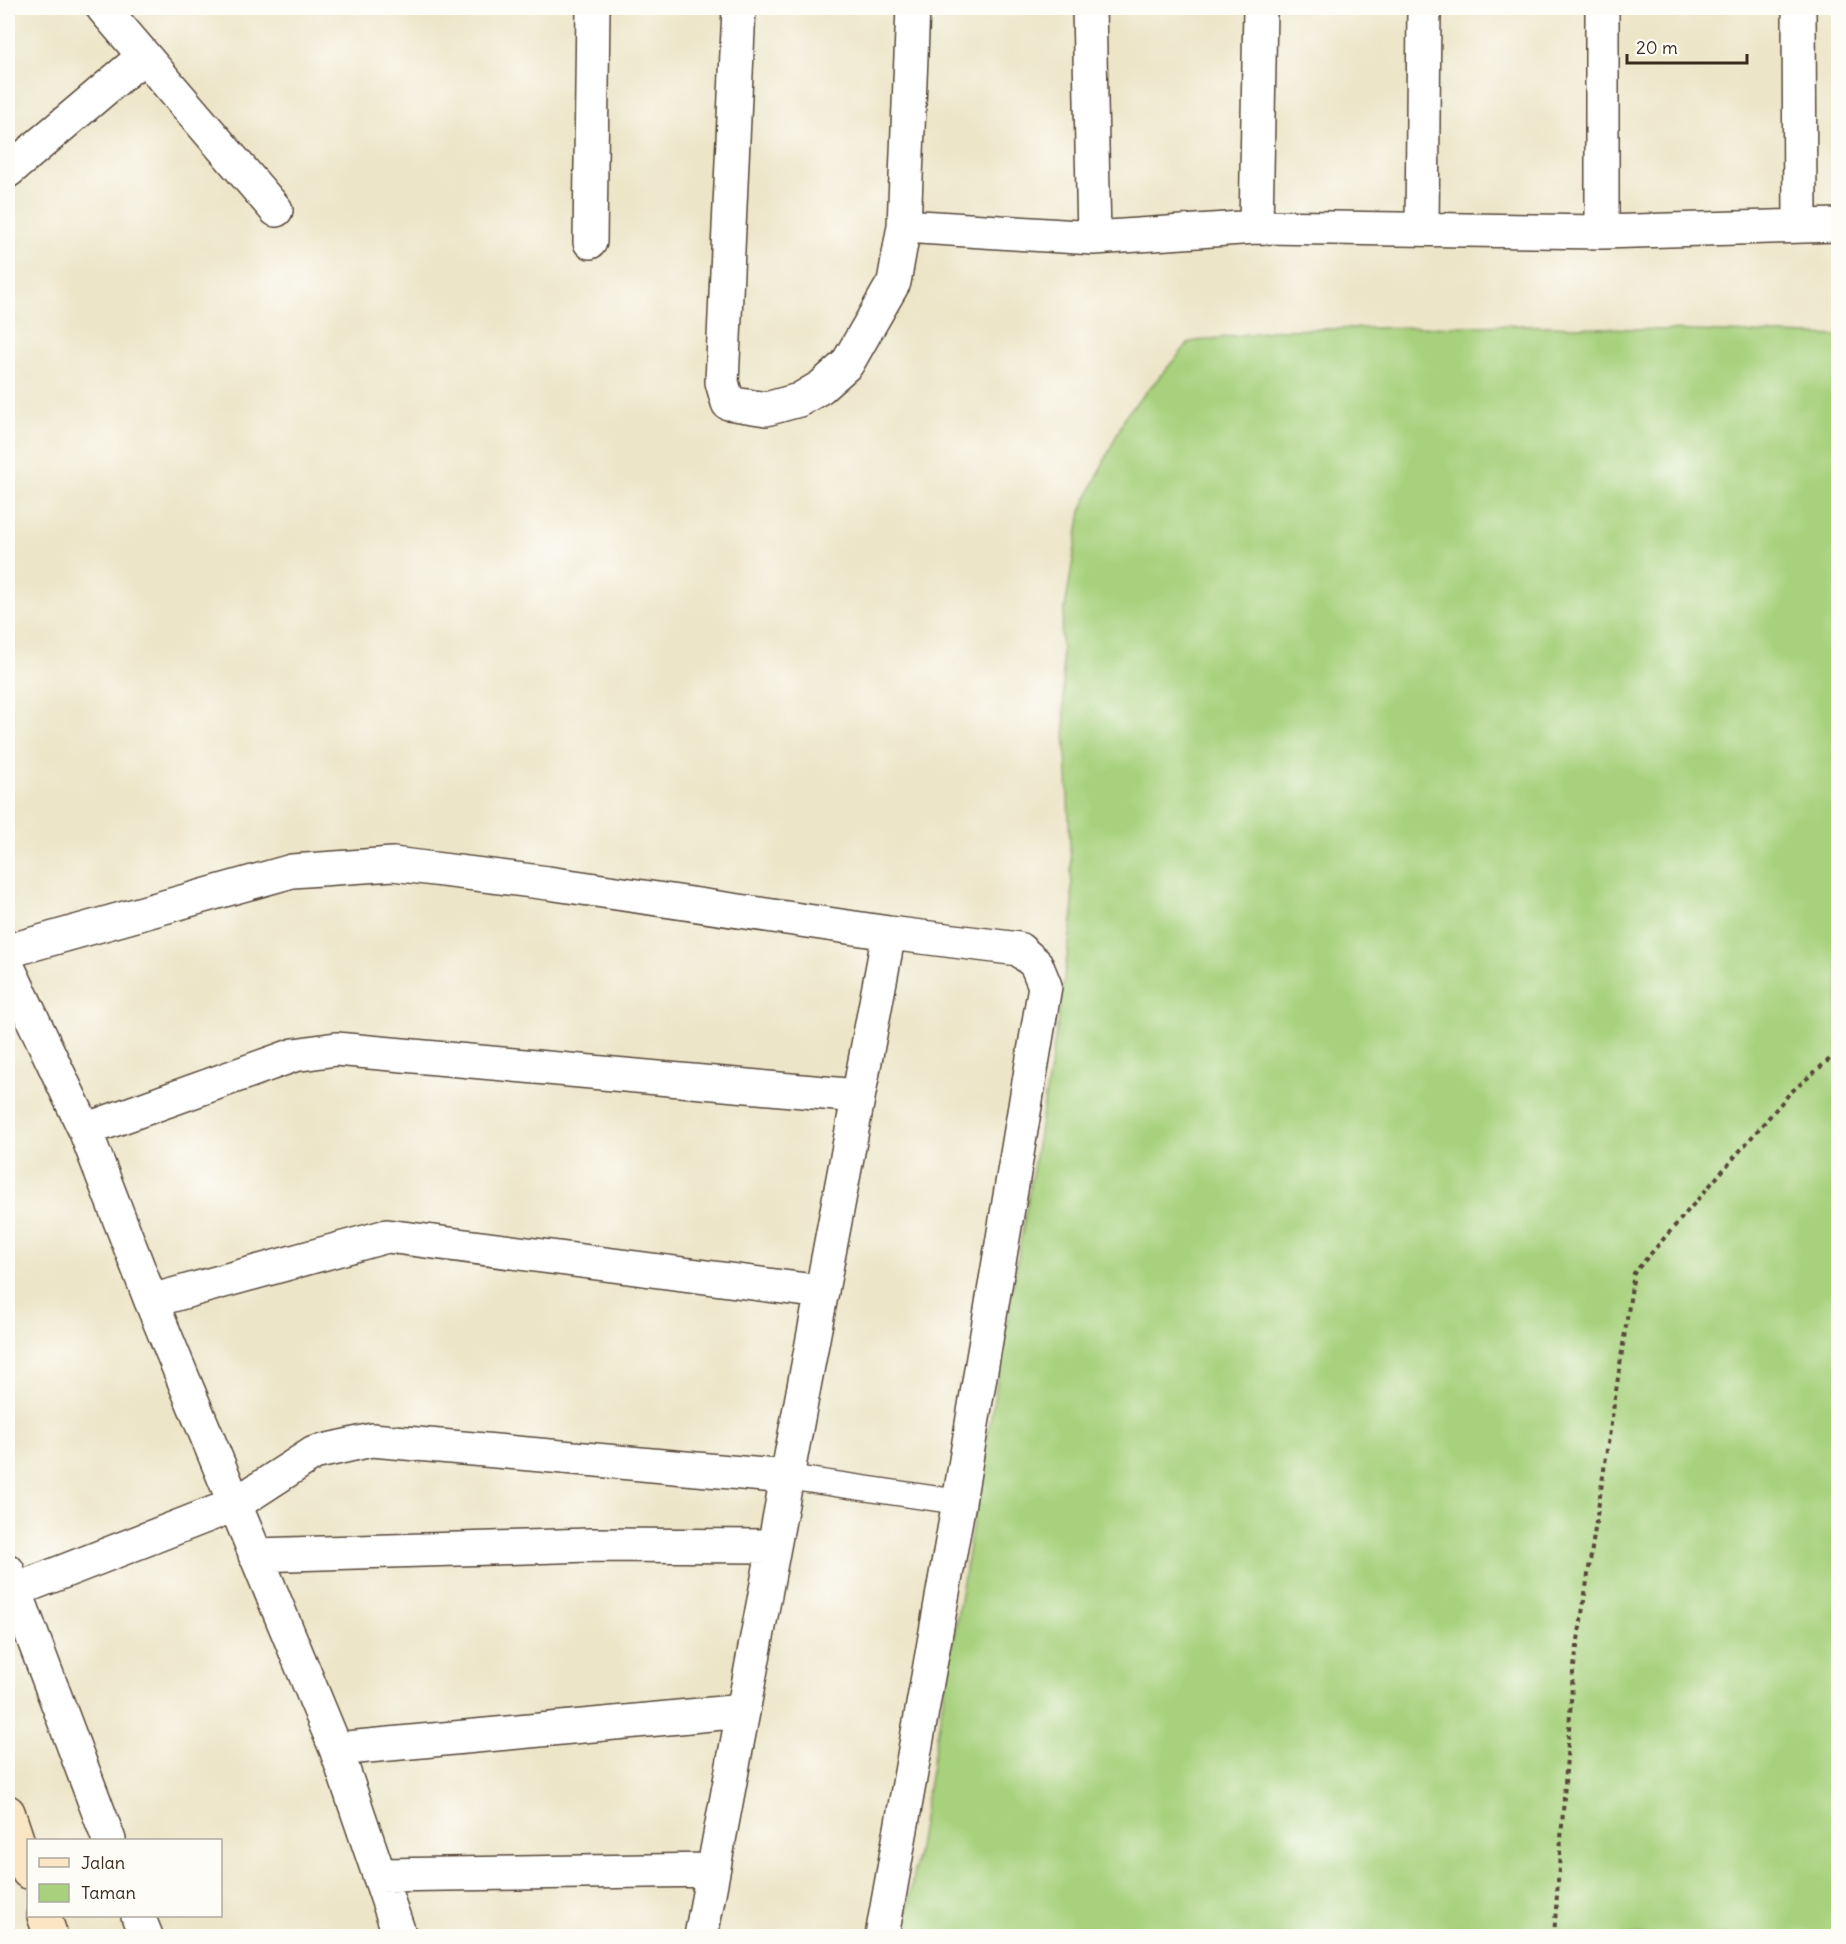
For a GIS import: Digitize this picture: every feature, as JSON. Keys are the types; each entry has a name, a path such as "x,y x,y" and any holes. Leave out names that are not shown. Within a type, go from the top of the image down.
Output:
{"main road":[{"path":"8,1812 27,1869"},
{"path":"44,1917 51,1936"}],"street":[{"path":"103,8 276,210"},
{"path":"590,242 593,8"},
{"path":"740,8 722,382 728,403 766,410 800,400 821,387 847,364 894,282 904,226 913,8"},
{"path":"1089,8 1094,238"},
{"path":"1256,227 1260,8"},
{"path":"1422,229 1424,8"},
{"path":"1602,8 1602,232"},
{"path":"1799,8 1800,225"},
{"path":"8,171 144,56"},
{"path":"904,226 1094,238 1256,227 1602,232 1839,225"},
{"path":"8,951 292,871 393,864 548,883 889,933 1019,949 1036,964 1045,986 959,1502 882,1936"},
{"path":"701,1936 889,933"},
{"path":"8,967 85,1130 151,1301 336,1749 400,1936"},
{"path":"85,1130 294,1055 336,1049 858,1096"},
{"path":"151,1301 387,1236 822,1292"},
{"path":"109,1839 10,1584 234,1504 314,1453 372,1440 787,1476"},
{"path":"255,1555 590,1545 774,1546"},
{"path":"336,1749 743,1711"},
{"path":"379,1875 713,1870"},
{"path":"138,1917 146,1936"}],"lane":[{"path":"787,1476 959,1502"}],"path":[{"path":"1554,1936 1573,1673 1634,1273 1790,1093 1839,1052"}],"green space":[{"path":"1519,325 1838,336 1838,1936 903,1936 1057,1027 1073,914 1061,633 1081,511 1126,415 1190,342 1278,330"}]}
